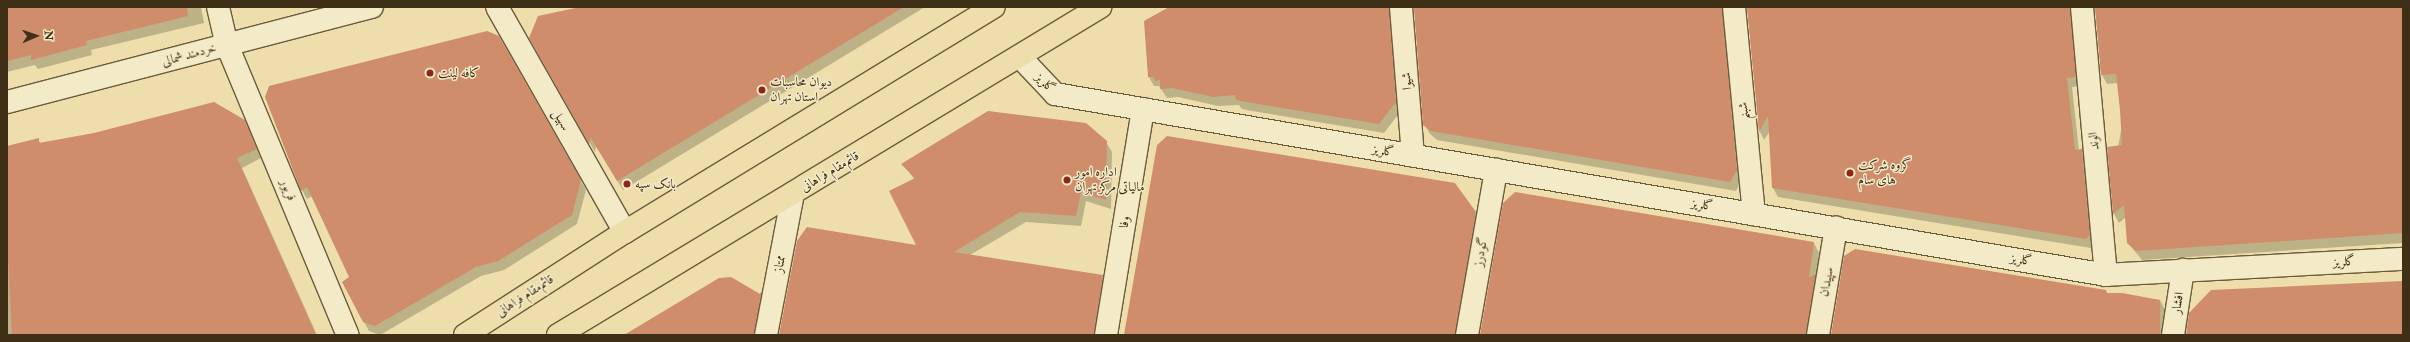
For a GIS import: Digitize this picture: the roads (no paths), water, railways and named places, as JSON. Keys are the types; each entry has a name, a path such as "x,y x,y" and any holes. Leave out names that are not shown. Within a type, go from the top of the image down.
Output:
{"main road":[{"name":"قائم‌مقام فراهانی","path":"465,335 625,232 974,13 994,7"},
{"name":"قائم‌مقام فراهانی","path":"558,335 794,194 1100,7"}],"street":[{"name":"فریور","path":"218,7 227,45 348,335"},
{"name":"خردمند شمالی","path":"7,102 372,7"},
{"name":"سهیل","path":"497,7 625,232"},
{"name":"شیوا","path":"1401,7 1413,156"},
{"name":"شبنم","path":"1734,7 1754,214"},
{"name":"الوند","path":"2082,7 2106,275"},
{"name":"گلریز","path":"1020,57 1055,94 2106,275 2403,259"},
{"name":"وفا","path":"1106,335 1143,109"},
{"name":"گودرز","path":"1466,335 1496,170"},
{"name":"ممتاز","path":"766,335 794,194"},
{"name":"سپیدان","path":"1818,335 1836,228"},
{"name":"افشار","path":"2173,335 2183,270"}],"place":[{"name":"کافه لینت","path":"430,73"},
{"name":"دیوان محاسبات استان تهران","path":"762,90"},
{"name":"گروه شرکت های سام","path":"1850,173"},
{"name":"اداره امور مالیاتی مرکز تهران","path":"1067,180"},
{"name":"بانک سپه","path":"627,184"}]}
